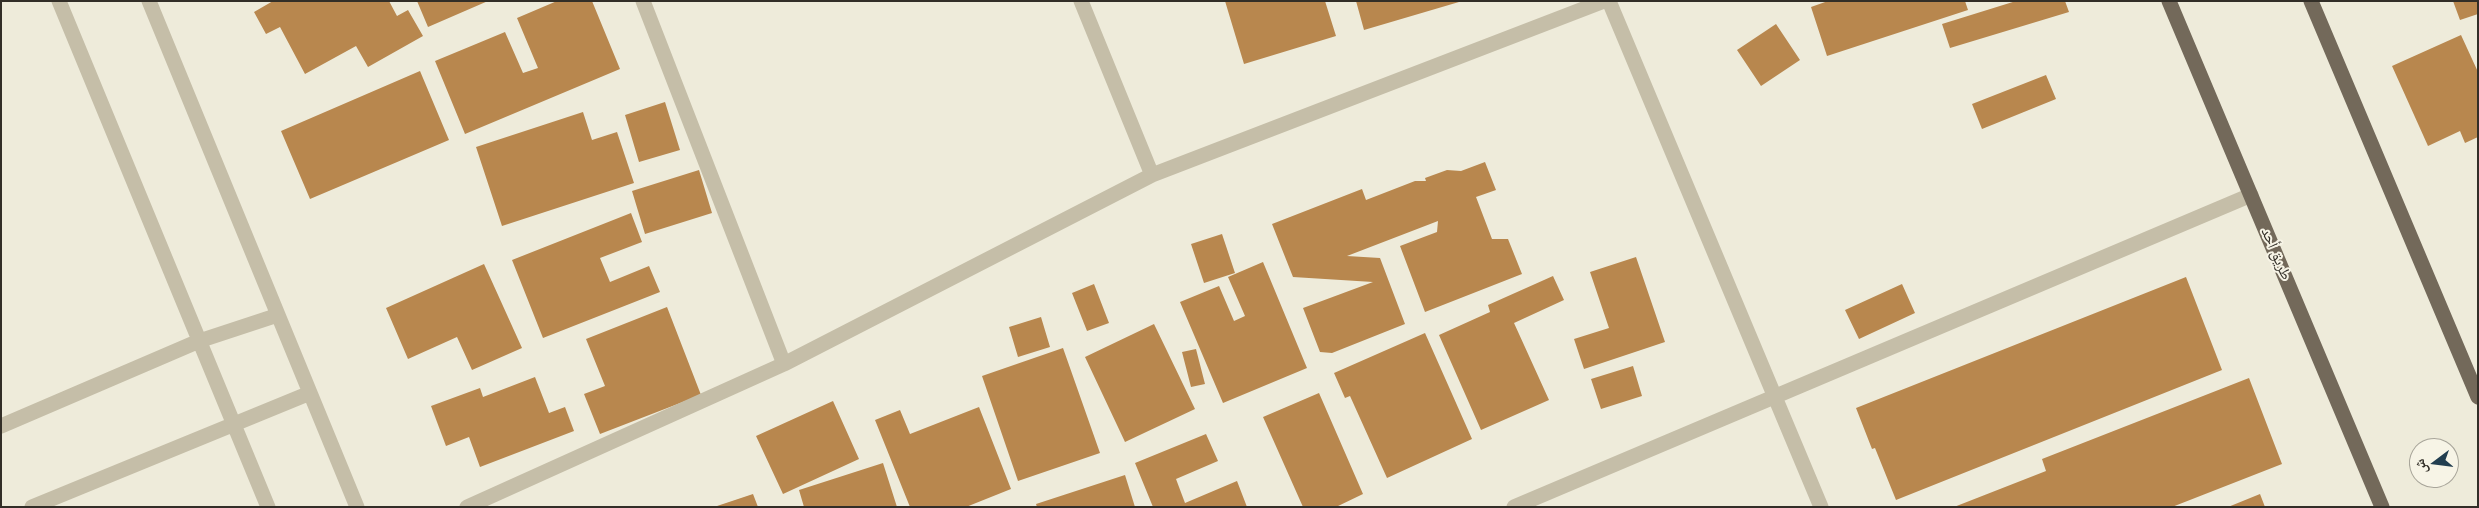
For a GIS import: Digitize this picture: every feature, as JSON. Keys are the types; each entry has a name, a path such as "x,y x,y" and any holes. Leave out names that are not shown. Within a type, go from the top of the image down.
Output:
{"main road":[{"name":"طريق أحد","path":"2169,1 2382,507"},
{"path":"2311,1 2478,397"}],"street":[{"path":"59,1 268,507"},
{"path":"149,1 357,507"},
{"path":"644,1 784,364"},
{"path":"1081,1 1152,176"},
{"path":"467,507 784,364 1152,176 1604,1"},
{"path":"1609,1 1773,397 1821,507"},
{"path":"1514,507 2251,195"},
{"path":"1,426 199,342 278,315"},
{"path":"32,507 310,393"}],"building":[{"path":"273,1 389,1 397,16 408,10 423,36 368,67 356,46 305,74 280,27 266,34 254,12"},
{"path":"417,1 488,1 428,27"},
{"path":"557,1 592,1 620,69 465,134 435,61 505,32 523,73 538,68 517,18"},
{"path":"1225,1 1325,1 1336,36 1244,64"},
{"path":"1356,1 1459,1 1459,2 1364,30"},
{"path":"1828,1 1965,1 1968,10 1827,56 1811,7"},
{"path":"2016,1 2065,1 2069,12 1950,48 1942,24"},
{"path":"2453,1 2478,1 2478,14 2460,20"},
{"path":"1776,24 1800,60 1761,86 1737,50"},
{"path":"2461,35 2478,72 2478,137 2465,143 2460,131 2428,146 2392,66"},
{"path":"420,71 449,140 310,199 281,131"},
{"path":"2046,75 2056,99 1982,129 1972,104"},
{"path":"665,102 680,150 639,162 625,115"},
{"path":"583,112 592,140 617,132 634,183 502,226 476,147"},
{"path":"1485,162 1496,190 1476,197 1492,239 1508,239 1522,274 1425,312 1400,246 1437,232 1438,221 1347,256 1380,258 1405,324 1332,353 1320,352 1303,308 1373,282 1293,277 1272,224 1362,189 1366,200 1415,181 1426,181 1425,178 1447,170 1461,171"},
{"path":"699,170 712,213 645,234 632,191"},
{"path":"631,213 642,242 600,258 610,282 649,266 660,292 543,338 512,260"},
{"path":"1222,234 1235,273 1204,283 1191,244"},
{"path":"1636,257 1665,342 1584,369 1574,339 1609,328 1590,272"},
{"path":"1263,262 1307,368 1223,403 1180,302 1219,286 1234,321 1245,316 1228,277"},
{"path":"484,264 522,348 472,370 457,337 408,359 386,308"},
{"path":"1553,276 1564,300 1514,323 1549,400 1481,430 1439,335 1490,312 1488,305"},
{"path":"2186,277 2222,370 1896,500 1875,448 1872,449 1856,408"},
{"path":"1094,284 1109,323 1087,331 1072,293"},
{"path":"1902,284 1915,313 1859,339 1845,310"},
{"path":"667,307 701,395 600,434 584,394 605,386 586,339"},
{"path":"1041,317 1050,347 1018,357 1009,327"},
{"path":"1154,324 1195,409 1125,442 1085,357"},
{"path":"1425,333 1472,439 1387,478 1350,396 1345,398 1334,373"},
{"path":"1063,348 1100,453 1018,481 982,376"},
{"path":"1196,349 1205,384 1191,387 1182,352"},
{"path":"1633,366 1642,396 1601,409 1591,379"},
{"path":"535,377 549,413 565,407 574,431 480,467 469,437 446,446 431,406 480,388 483,397"},
{"path":"2249,378 2282,464 2172,507 1954,507 2046,471 2042,459"},
{"path":"1319,393 1363,494 1336,507 1303,507 1263,417"},
{"path":"833,401 859,459 783,494 756,436"},
{"path":"979,407 1011,489 966,507 910,507 875,420 900,410 910,434"},
{"path":"1206,434 1218,461 1176,479 1185,503 1237,481 1247,507 1153,507 1135,463"},
{"path":"883,463 897,507 804,507 799,490"},
{"path":"1125,475 1135,507 1037,507 1036,504"},
{"path":"753,494 758,507 717,507 717,506"},
{"path":"2260,494 2265,507 2228,507"}]}
